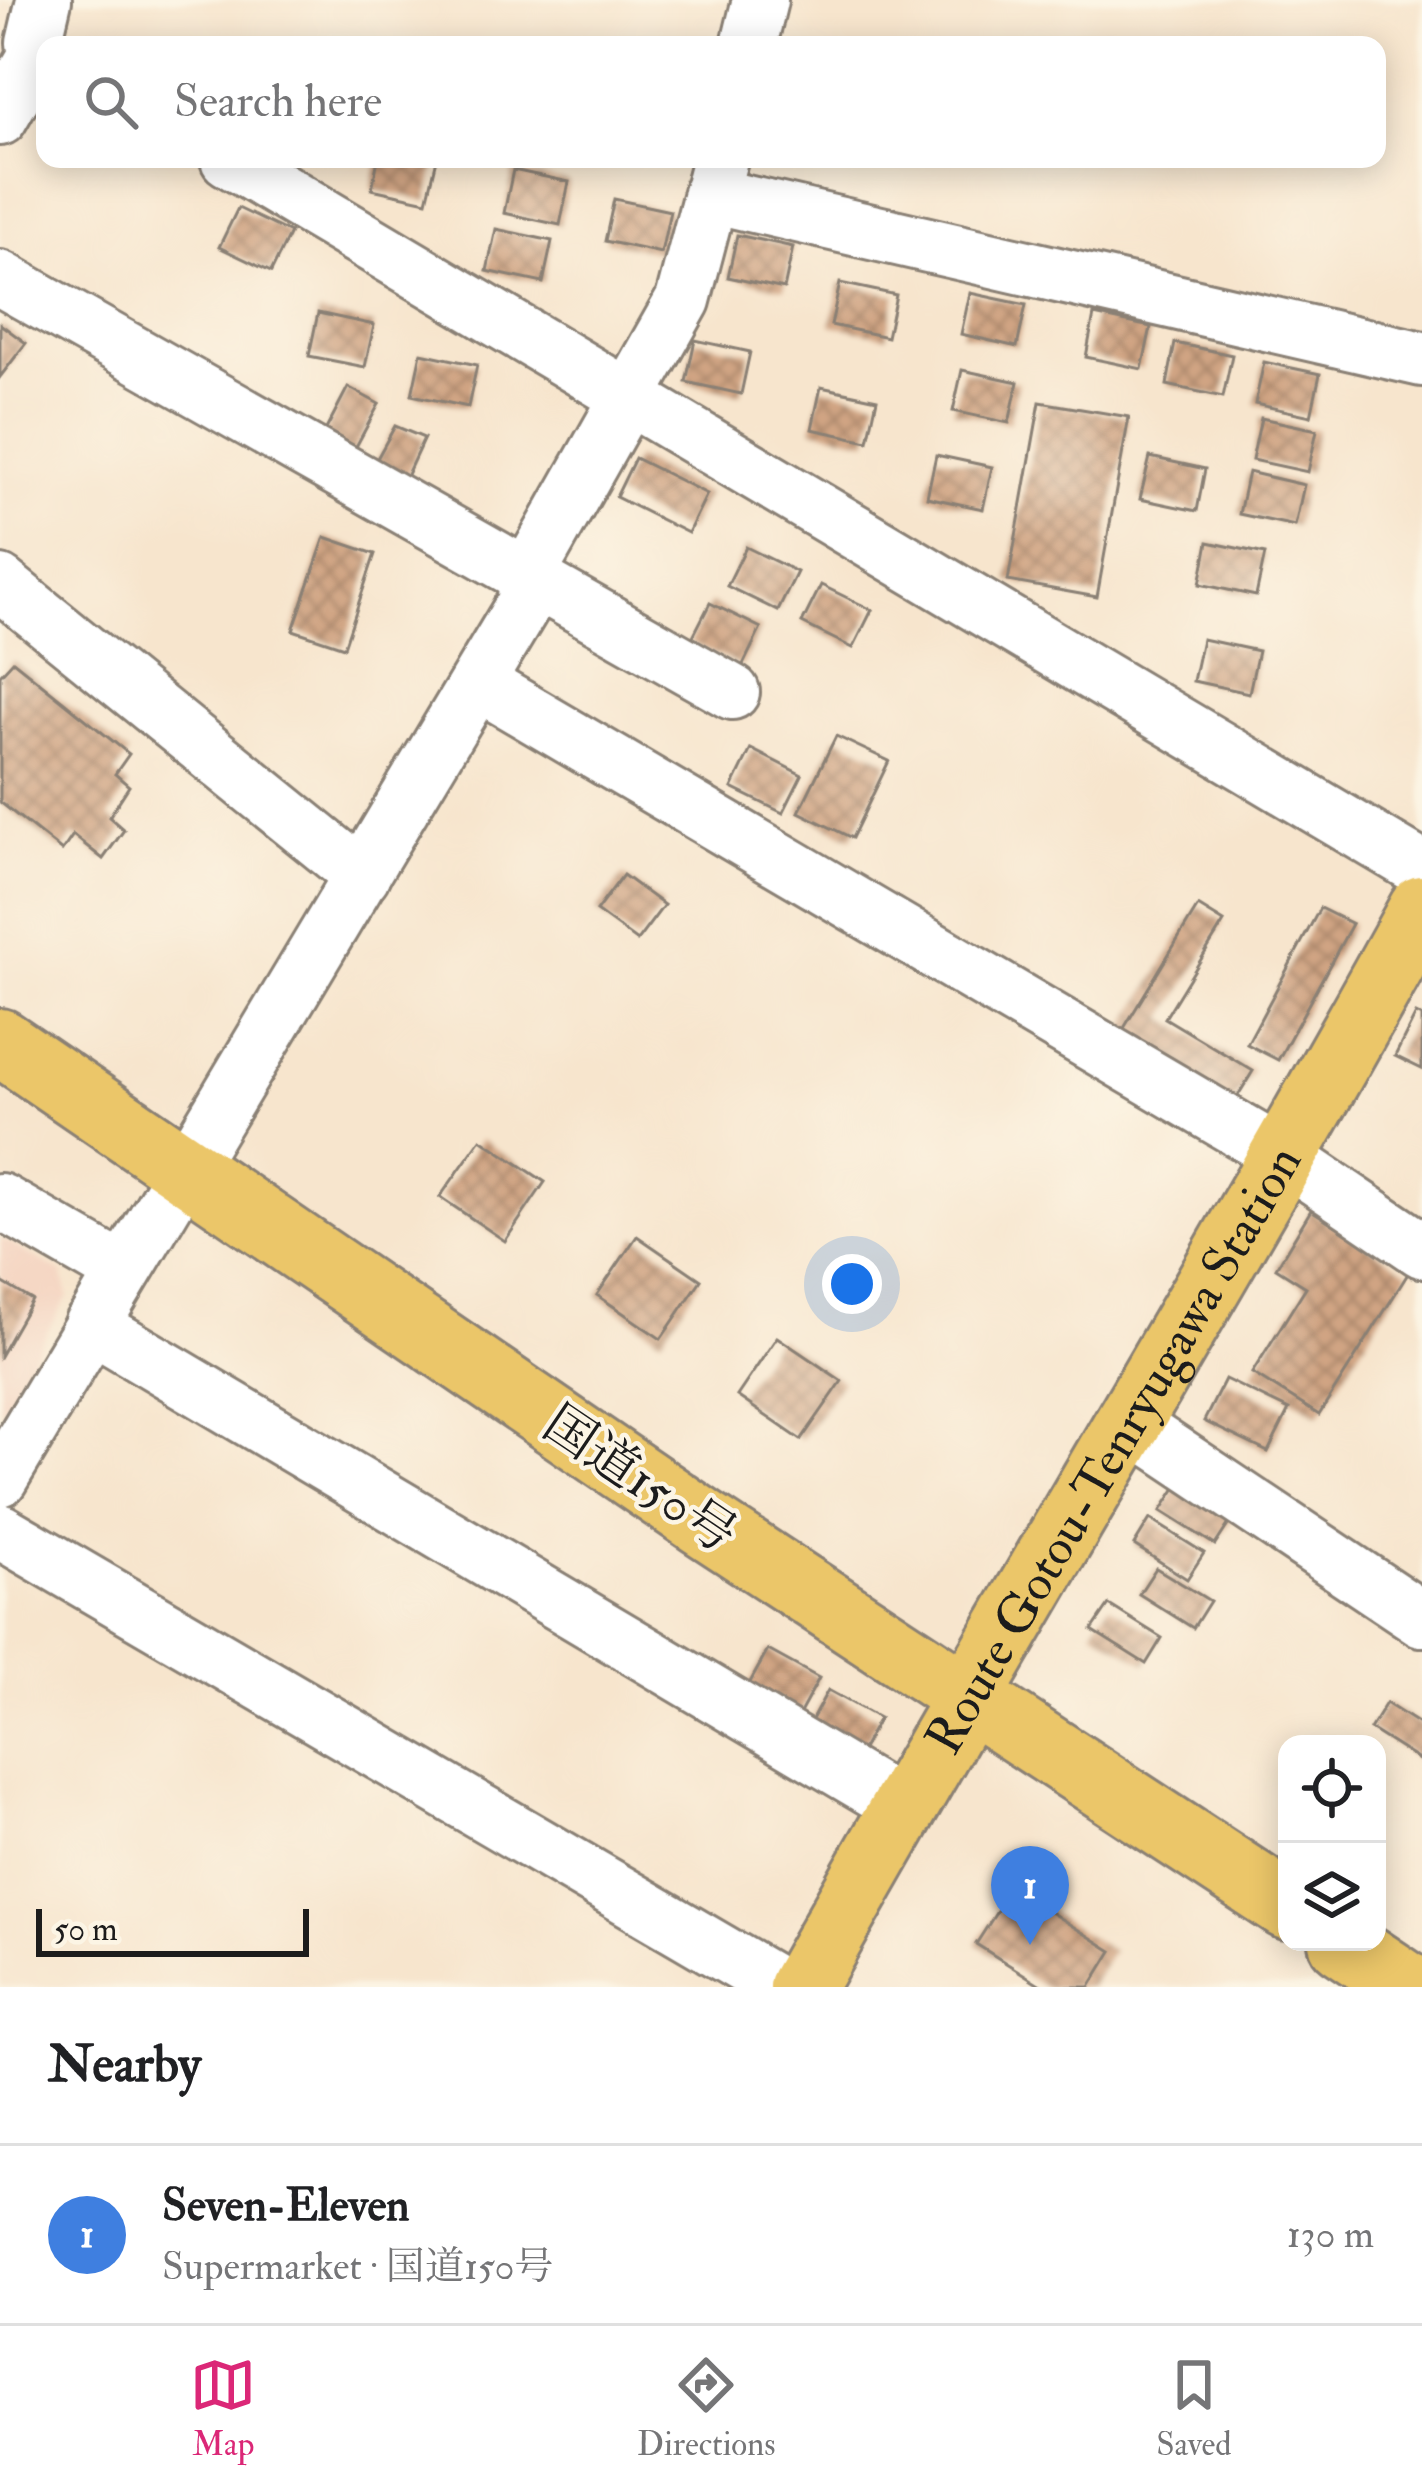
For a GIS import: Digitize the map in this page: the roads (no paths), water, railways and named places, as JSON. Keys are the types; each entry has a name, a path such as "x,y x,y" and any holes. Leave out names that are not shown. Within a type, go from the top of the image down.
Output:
{"main road":[{"name":"Route Gotou-Tenryugawa Station","path":"802,1987 967,1693 1285,1157 1422,909"},
{"name":"国道150号","path":"0,1042 703,1522 1278,1900"},
{"path":"1355,1951 1409,1987"}],"street":[{"path":"750,36 760,0"},
{"path":"0,118 36,46"},
{"path":"243,168 1422,868"},
{"path":"0,1479 525,602 526,578 682,300 716,177 1422,359"},
{"path":"0,278 732,692"},
{"path":"0,583 362,876"},
{"path":"478,683 1285,1157 1422,1250"},
{"path":"0,1201 122,1271"},
{"path":"91,1325 903,1807"},
{"path":"1127,1422 1422,1619"},
{"path":"0,1532 781,1987"}],"place":[{"name":"Seven-Eleven","path":"1030,1945"}]}
